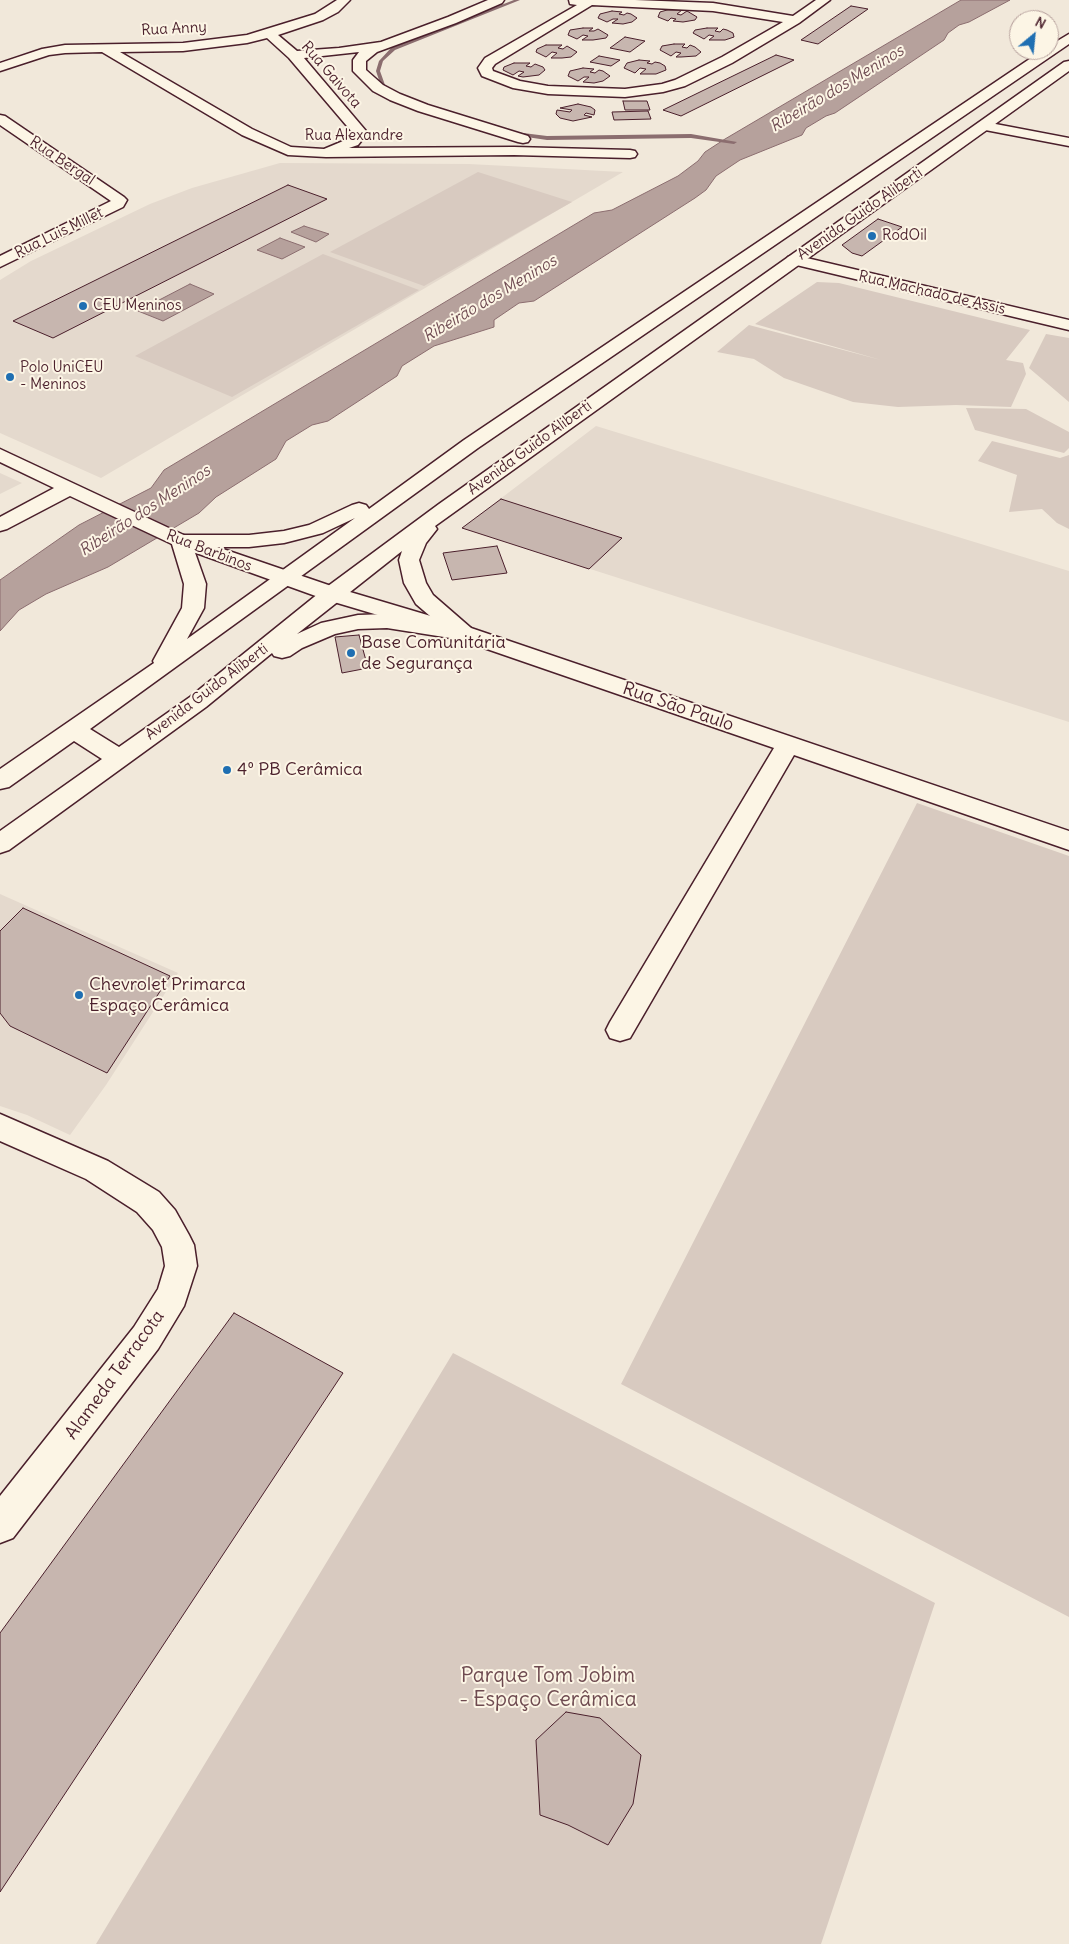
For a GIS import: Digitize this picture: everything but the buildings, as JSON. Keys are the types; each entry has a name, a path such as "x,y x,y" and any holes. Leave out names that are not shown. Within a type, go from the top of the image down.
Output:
{"street":[{"name":"Rua Anny","path":"0,67 47,52 84,48 182,47 219,43 269,34 320,16 334,9 344,0"},
{"path":"498,0 452,20 384,44 364,54 360,60 360,71 378,88 395,97 423,108 523,139"},
{"path":"565,0 713,7 795,20"},
{"path":"590,1 490,61 485,68 487,73 518,85 548,90 595,93 643,91 680,83 795,20 824,0"},
{"name":"Rua Gaivota","path":"269,34 294,56 359,131 357,139 353,142 326,153"},
{"name":"Avenida Guido Aliberti","path":"0,781 158,672 471,444 1069,38"},
{"path":"294,56 339,52 384,44"},
{"name":"Rua Alexandre","path":"104,48 278,148 297,152 467,150 630,154"},
{"name":"Avenida Guido Aliberti","path":"0,844 198,702 332,594 446,508 1069,65"},
{"name":"Rua Bergal","path":"0,119 118,198 118,204"},
{"path":"985,126 1069,142"},
{"name":"Rua Luis Millet","path":"0,262 118,204"},
{"name":"Rua Machado de Assis","path":"794,260 1069,325"},
{"path":"601,356 612,362 629,377"},
{"path":"158,672 193,608 195,584 176,539 249,541 284,537 316,529 348,515 471,444"},
{"name":"Rua Barbinos","path":"0,456 176,539 284,579"},
{"path":"0,524 69,488"},
{"path":"446,508 416,541 409,560 415,583 424,599 463,633"},
{"name":"Rua São Paulo","path":"284,579 463,633 1069,841"},
{"path":"198,702 294,643 329,628 358,622 387,621 463,633"},
{"path":"74,730 119,758"},
{"path":"620,1030 788,744"},
{"name":"Alameda Terracota","path":"0,1127 97,1170 148,1202 164,1220 178,1246 181,1266 172,1295 146,1338 0,1525"}],"shaded area":[{"path":"280,163 469,164 623,172 101,478 0,433 0,280 31,261 150,204 192,188"},
{"path":"596,426 1069,571 1069,722 462,528"},
{"path":"0,473 22,483 0,494"},
{"name":"Chevrolet Primarca Espaço Cerâmica","path":"0,894 178,973 106,1085 70,1135 27,1115 0,1106"}],"green space":[{"path":"478,172 572,202 424,286 330,252"},
{"path":"323,254 419,290 232,397 135,356"},
{"path":"817,282 839,283 1030,330 1006,360 1023,363 1026,374 1011,407 956,405 898,407 853,402 784,378 754,359 717,352 749,325 881,360 755,324"},
{"path":"1046,334 1069,338 1069,402 1029,368"},
{"path":"966,408 1026,409 1069,432 1069,448 1064,453 975,430"},
{"path":"992,441 1060,458 1069,455 1069,529 1057,523 1042,509 1009,512 1017,475 978,461"},
{"path":"917,803 1069,856 1069,1617 621,1384"},
{"name":"Parque Tom Jobim - Espaço Cerâmica","path":"453,1353 935,1603 821,1944 96,1944"}],"water":[{"name":"Ribeirão dos Meninos","path":"961,0 1010,0 969,22 959,25 948,33 944,40 835,113 806,128 802,135 740,160 716,176 706,190 695,198 534,301 519,303 494,320 494,327 434,346 402,366 397,376 328,421 312,425 286,441 276,459 216,497 199,513 108,567 46,594 19,610 0,631 0,580 79,525 151,488 164,470 594,213 612,210 678,176 698,161 705,152 725,139"},
{"path":"304,226 329,234 316,242 291,232"},
{"path":"280,238 305,247 282,259 257,250"},
{"path":"190,284 214,294 163,321 138,311"}],"waterway":[{"path":"393,92 383,86 378,71 381,61 393,49 518,0"},
{"path":"515,134 547,138 691,136 734,142"}],"place":[{"name":"RodOil","path":"872,236"},
{"name":"CEU Meninos","path":"83,306"},
{"name":"Polo UniCEU - Meninos","path":"10,377"},
{"name":"Base Comunitária de Segurança","path":"351,653"},
{"name":"4º PB Cerâmica","path":"227,770"},
{"name":"Chevrolet Primarca Espaço Cerâmica","path":"79,995"}]}
